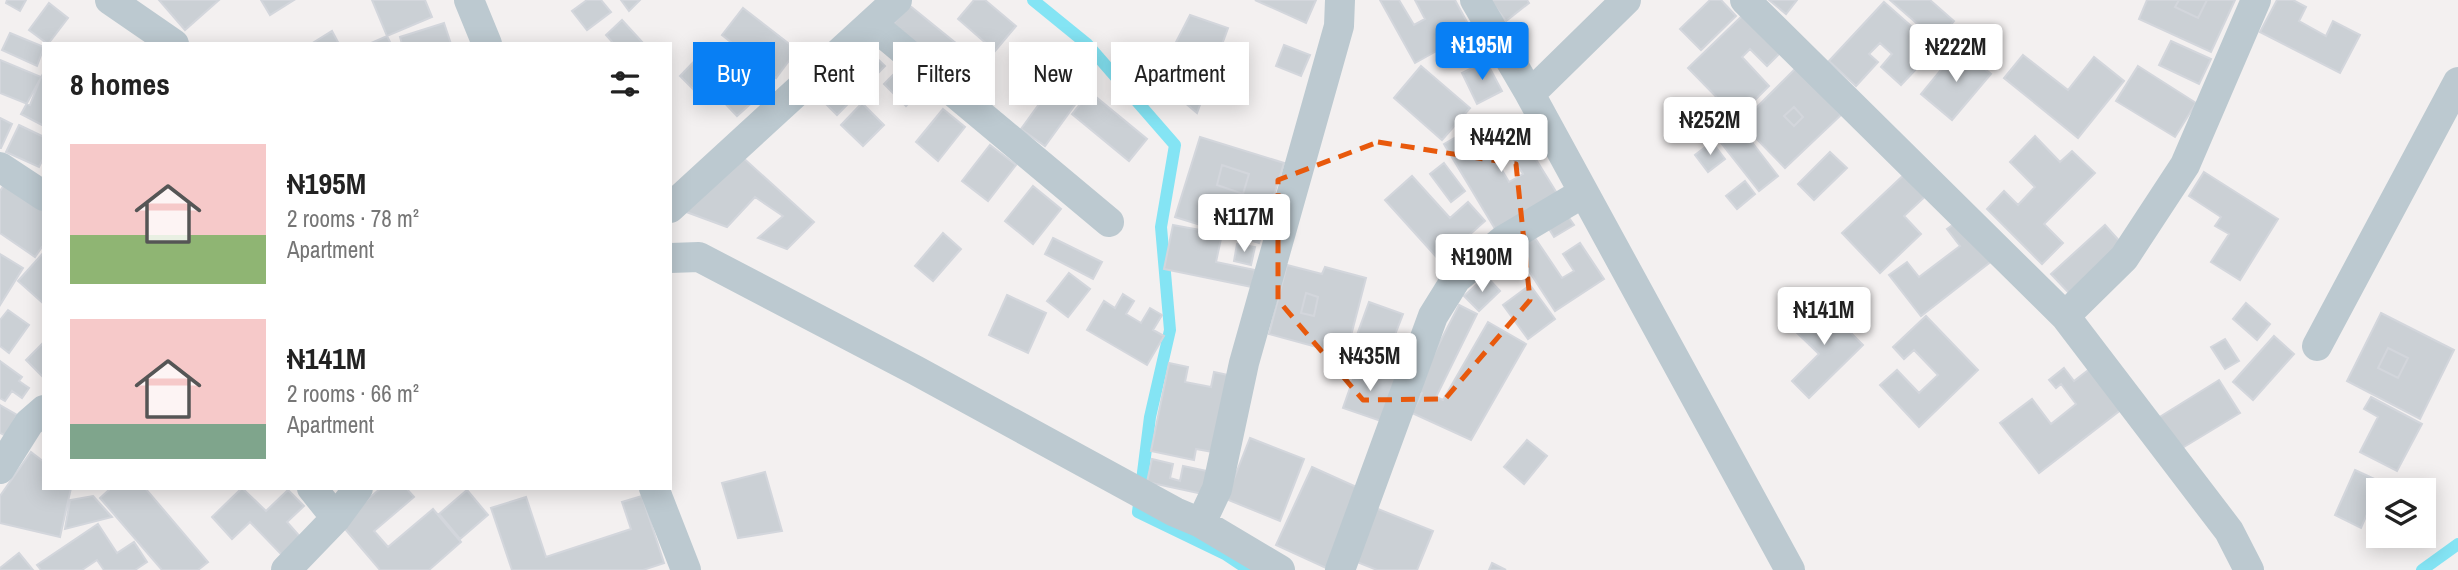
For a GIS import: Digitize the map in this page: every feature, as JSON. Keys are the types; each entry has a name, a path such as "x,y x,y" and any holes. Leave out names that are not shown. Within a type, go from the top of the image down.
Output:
{"street":[{"path":"110,0 171,42"},
{"path":"469,0 486,42"},
{"path":"672,206 897,0"},
{"path":"1201,523 1217,489 1244,363 1339,26 1340,0"},
{"path":"1475,0 1530,94 1790,570"},
{"path":"1530,94 1626,0"},
{"path":"1745,0 2065,316 2229,531 2249,570"},
{"path":"2065,316 2124,258 2185,165 2256,0"},
{"path":"872,24 1109,222"},
{"path":"2317,346 2458,82"},
{"path":"0,166 42,195"},
{"path":"1340,570 1433,316 1456,279 1502,241 1583,193"},
{"path":"672,258 699,257 915,370 1175,512 1201,523 1280,570"},
{"path":"0,469 29,423 42,412"},
{"path":"314,490 336,517"},
{"path":"286,570 336,517 356,490"},
{"path":"655,490 685,570"}],"highlighted area":[{"path":"1378,142 1516,164 1530,300 1445,399 1363,400 1278,300 1278,180"}],"building":[{"path":"7,0 26,0 20,11 6,3"},
{"path":"159,0 219,0 185,30"},
{"path":"261,0 294,0 270,15"},
{"path":"372,0 425,0 432,17 387,36"},
{"path":"587,0 601,0 611,12 587,30 572,11"},
{"path":"621,0 640,0 629,11"},
{"path":"974,0 985,0 1016,26 995,51 995,42 985,42 958,19"},
{"path":"1255,0 1316,0 1306,23"},
{"path":"1380,0 1399,0 1414,25 1425,19 1415,0 1455,0 1472,31 1415,63"},
{"path":"1490,0 1527,0 1529,3 1506,21"},
{"path":"1710,0 1721,0 1736,16 1701,50 1680,29"},
{"path":"1769,0 1797,0 1786,14"},
{"path":"1890,0 1930,0 1954,21 1937,41"},
{"path":"2147,0 2179,0 2175,7 2198,18 2207,0 2235,0 2211,52 2139,19"},
{"path":"2179,0 2207,0 2198,18 2175,7"},
{"path":"2277,0 2293,0 2306,7 2299,21 2326,36 2333,21 2360,35 2340,73 2260,32"},
{"path":"1884,2 1936,48 1901,85 1881,67 1892,54 1880,43 1869,54 1878,62 1856,86 1829,61"},
{"path":"49,3 68,18 50,42 45,42 29,30"},
{"path":"909,5 954,42 914,42 893,24"},
{"path":"743,8 789,44 789,61 776,78 775,42 731,42 722,35"},
{"path":"1190,15 1228,28 1223,42 1176,42"},
{"path":"1742,16 1780,53 1767,66 1750,49 1742,57 1769,86 1737,118 1688,68"},
{"path":"622,20 642,42 612,42 606,35"},
{"path":"444,23 450,42 401,42 400,37"},
{"path":"332,31 338,42 314,42"},
{"path":"10,33 42,46 37,66 2,50"},
{"path":"387,36 390,42 374,42"},
{"path":"2171,41 2211,59 2199,84 2159,65"},
{"path":"1284,45 1310,55 1301,76 1276,66"},
{"path":"1959,48 1991,74 1952,120 1921,94"},
{"path":"2023,55 2068,90 2094,57 2124,81 2078,138 2004,78"},
{"path":"0,60 41,77 30,105 0,93"},
{"path":"879,60 885,66 879,72"},
{"path":"1486,61 1502,91 1477,104 1462,73"},
{"path":"693,63 693,89 680,76"},
{"path":"1421,66 1470,108 1442,140 1394,98"},
{"path":"2138,66 2196,103 2175,137 2116,101"},
{"path":"1796,68 1841,115 1785,168 1741,123","holes":["1794,107 1803,117 1794,126 1784,116"]},
{"path":"893,75 893,93 884,84"},
{"path":"42,76 42,125 21,114"},
{"path":"1097,98 1147,139 1129,161 1072,114 1079,105 1097,105"},
{"path":"727,105 749,105 737,116"},
{"path":"827,105 847,105 837,115"},
{"path":"860,105 864,105 884,125 863,146 841,125"},
{"path":"1038,105 1075,105 1045,146 1021,129"},
{"path":"1188,105 1200,105 1197,113"},
{"path":"1794,107 1803,117 1794,126 1784,116"},
{"path":"943,109 965,127 938,161 916,142"},
{"path":"0,118 12,124 1,148 0,148"},
{"path":"1489,118 1502,142 1519,132 1558,195 1497,232 1444,144","holes":["1506,147 1523,174 1509,182 1493,155"]},
{"path":"1738,124 1778,176 1759,191 1718,139"},
{"path":"19,125 42,136 42,161 39,167 6,152"},
{"path":"2035,136 2060,162 2072,151 2095,173 2044,224 2063,243 2042,264 1987,209 2004,191 2018,205 2035,187 2010,162"},
{"path":"1200,137 1284,163 1259,243 1175,217","holes":["1222,165 1249,174 1243,194 1217,185"]},
{"path":"1712,142 1725,159 1708,172 1695,155"},
{"path":"990,145 1016,165 988,201 962,181"},
{"path":"1830,152 1847,168 1814,200 1798,184"},
{"path":"740,155 814,222 787,249 758,238 783,216 755,197 727,227 681,210"},
{"path":"1444,163 1465,191 1451,202 1430,174"},
{"path":"1222,165 1249,174 1243,194 1217,185"},
{"path":"1909,170 1930,192 1904,216 1921,234 1880,273 1842,233"},
{"path":"2204,172 2278,219 2240,280 2211,262 2229,234 2215,226 2221,217 2189,196"},
{"path":"1412,176 1450,218 1468,202 1485,221 1440,261 1385,200"},
{"path":"1745,181 1755,194 1737,209 1726,196"},
{"path":"4,185 42,210 42,247 35,257 0,233 0,191"},
{"path":"1033,186 1061,209 1033,244 1005,221"},
{"path":"1565,212 1574,225 1554,237 1546,224"},
{"path":"1961,219 1993,260 1921,316 1889,275 1907,262 1919,277 1960,246 1947,229"},
{"path":"1173,225 1222,234 1216,262 1255,270 1252,287 1164,269"},
{"path":"2105,225 2123,245 2070,294 2051,274"},
{"path":"943,233 961,249 933,281 915,266"},
{"path":"1533,235 1562,278 1574,271 1563,254 1580,243 1604,279 1555,311 1514,248"},
{"path":"1053,238 1102,262 1093,279 1045,254"},
{"path":"1237,244 1255,247 1251,265 1234,261"},
{"path":"0,254 23,268 0,305"},
{"path":"42,254 42,302 18,281"},
{"path":"1287,265 1322,274 1325,267 1366,278 1346,355 1269,334","holes":["1306,293 1318,297 1314,316 1301,313"]},
{"path":"1069,273 1090,289 1068,317 1047,301"},
{"path":"1486,276 1500,291 1479,311 1464,296"},
{"path":"1530,285 1555,319 1528,339 1503,305"},
{"path":"1306,293 1318,297 1314,316 1301,313"},
{"path":"1123,294 1134,301 1126,314 1141,323 1150,308 1162,315 1153,330 1164,336 1147,365 1087,330 1104,301 1115,308"},
{"path":"1007,295 1046,313 1028,353 989,335"},
{"path":"1819,301 1863,345 1809,398 1792,381 1819,354 1792,328"},
{"path":"1369,302 1403,314 1386,358 1353,346"},
{"path":"2246,303 2270,324 2257,340 2233,319"},
{"path":"1459,305 1477,314 1436,397 1443,400 1488,322 1526,344 1471,440 1412,413 1422,393 1416,389"},
{"path":"8,310 29,325 9,353 0,346 0,320"},
{"path":"2381,313 2454,350 2420,419 2347,381","holes":["2388,348 2408,358 2398,378 2378,368"]},
{"path":"1926,316 1978,370 1919,427 1880,385 1897,370 1919,393 1938,375 1914,350 1904,359 1893,347"},
{"path":"2274,336 2294,354 2253,400 2233,382"},
{"path":"2225,339 2239,361 2225,369 2211,347"},
{"path":"42,344 42,376 26,360"},
{"path":"1399,345 1411,349 1404,370 1391,365"},
{"path":"2388,348 2408,358 2398,378 2378,368"},
{"path":"0,361 22,377 19,381 29,388 22,398 12,391 5,401 0,398"},
{"path":"1169,363 1188,367 1185,382 1211,387 1214,372 1228,375 1213,452 1196,449 1194,460 1151,451"},
{"path":"1358,365 1397,379 1381,421 1343,408"},
{"path":"2064,368 2074,381 2091,368 2122,409 2039,473 2000,423 2032,399 2051,424 2076,404 2061,384 2056,388 2049,380"},
{"path":"2219,380 2240,413 2179,450 2158,418"},
{"path":"2371,397 2422,424 2397,471 2360,452 2378,417 2364,409"},
{"path":"0,405 17,415 6,436 0,433"},
{"path":"1250,438 1304,459 1280,521 1226,499"},
{"path":"1527,440 1547,456 1524,484 1504,467"},
{"path":"31,452 42,460 42,490 71,490 60,537 0,523 0,496"},
{"path":"1152,459 1173,464 1170,478 1180,481 1183,466 1207,471 1203,494 1147,482"},
{"path":"1312,467 1361,489 1326,568 1276,545"},
{"path":"2355,470 2372,478 2366,478 2366,516 2361,528 2335,515"},
{"path":"765,472 782,531 738,538 722,483"},
{"path":"109,490 147,490 208,562 198,570 162,570 100,498"},
{"path":"240,490 244,490 266,511 288,490 304,506 287,522 302,539 283,556 250,522 232,539 212,517"},
{"path":"379,490 408,490 414,497 374,531 388,547 433,509 461,542 429,570 380,570 340,523"},
{"path":"467,490 488,515 460,539 439,514"},
{"path":"93,496 112,517 65,529 70,500"},
{"path":"642,496 664,563 643,570 512,570 491,508 526,497 546,557 631,529 622,502"},
{"path":"1373,507 1433,531 1417,570 1377,570 1352,560"},
{"path":"98,524 117,553 134,542 147,562 135,570 104,570 97,560 82,570 41,570 37,565"},
{"path":"19,553 33,570 0,570 0,568"},
{"path":"1492,563 1506,570 1489,570"}],"waterway":[{"path":"1033,0 1087,44 1175,145 1161,227 1170,330 1150,417 1138,512 1225,554 1249,570"},
{"path":"2422,570 2458,544"}]}
